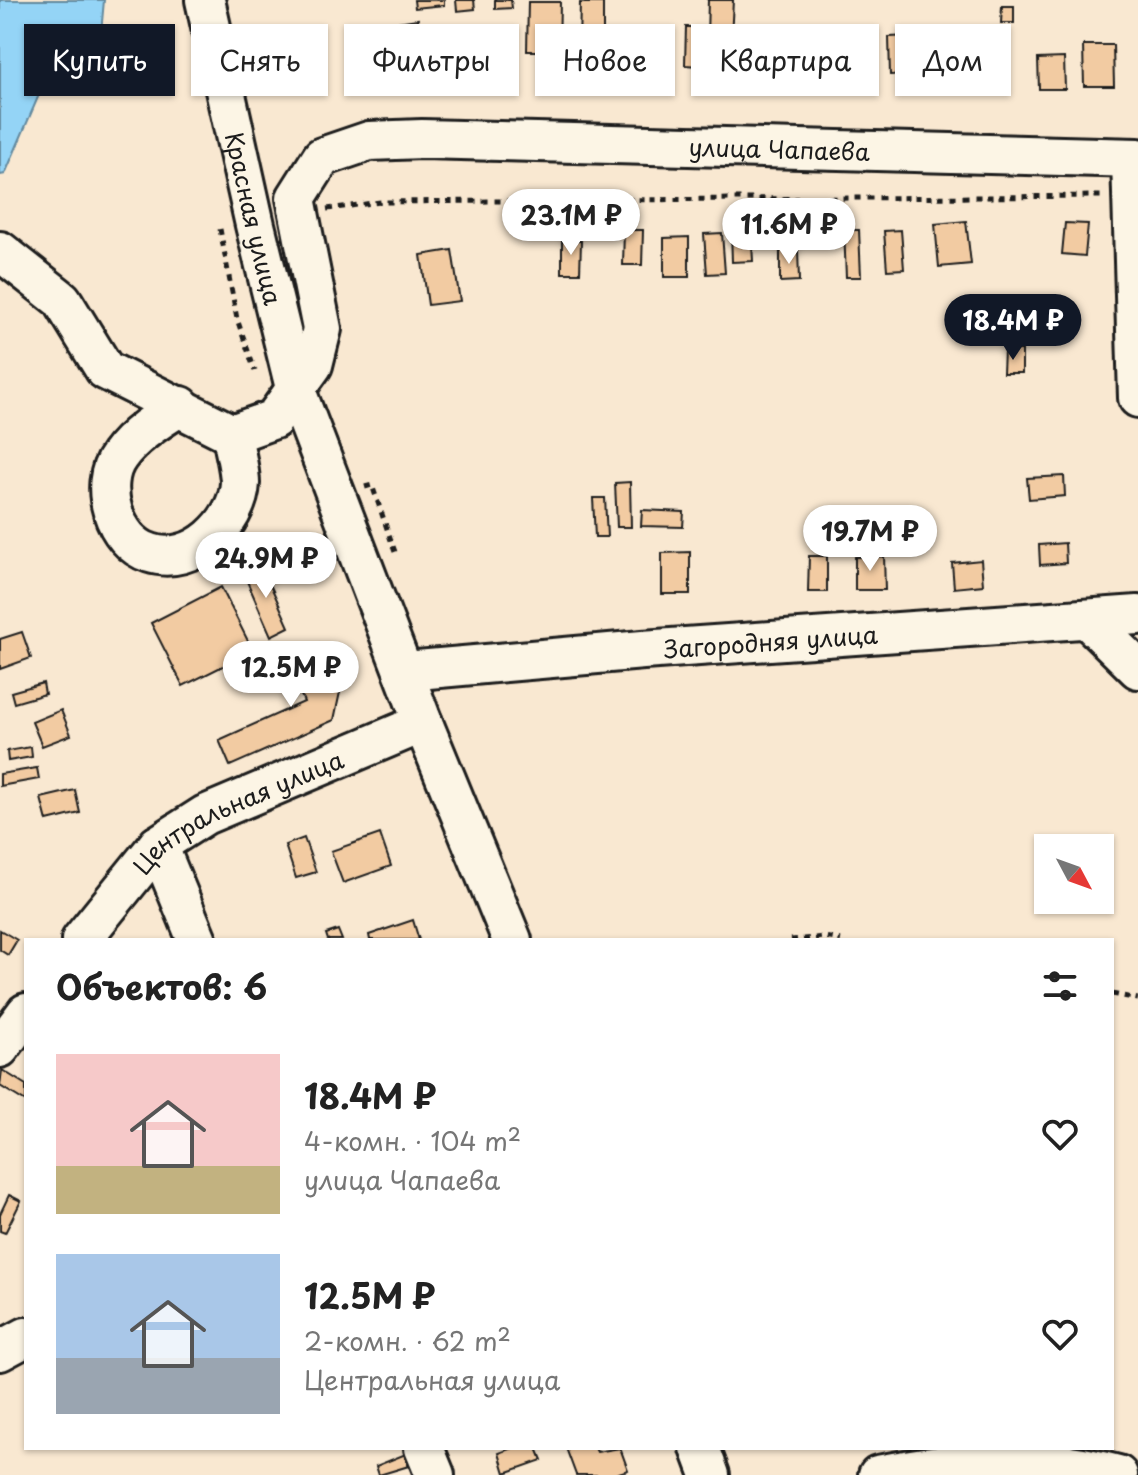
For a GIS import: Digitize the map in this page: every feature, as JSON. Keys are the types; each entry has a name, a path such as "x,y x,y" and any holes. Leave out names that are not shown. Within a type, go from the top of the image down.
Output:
{"street":[{"name":"Красная улица","path":"208,16 238,229 423,723 511,938"},
{"name":"улица Чапаева","path":"298,213 296,198 322,157 369,141 422,139 1134,171"},
{"path":"1134,171 1138,398"},
{"path":"0,251 62,300 105,370 232,434 274,419 313,365 322,329 298,213"},
{"path":"181,406 153,423 117,457 109,499 120,532 151,554 187,553 223,529 240,484 232,434"},
{"name":"Загородняя улица","path":"406,671 643,650 1138,615"},
{"path":"1087,619 1138,669"},
{"name":"Центральная улица","path":"83,938 158,845 205,815 423,723"},
{"path":"158,845 196,938"},
{"path":"0,1048 24,1016"},
{"path":"0,1351 24,1338"},
{"path":"425,1450 435,1475"},
{"path":"701,1450 710,1475"},
{"path":"878,1475 974,1459 1079,1464 1118,1475"}],"path":[{"path":"298,213 381,202 1134,171"},
{"path":"1114,994 1138,999"}],"water":[{"path":"0,0 104,0 102,24 24,24 24,96 38,96 5,174 0,175"}],"building":[{"path":"414,0 444,0 444,5 415,8"},
{"path":"456,0 474,0 475,9 457,11"},
{"path":"495,0 511,0 512,8 495,9"},
{"path":"708,0 733,0 732,24 707,24"},
{"path":"528,2 560,2 560,24 535,24 535,51 527,51"},
{"path":"580,3 603,3 603,24 580,24"},
{"path":"1002,6 1014,6 1014,23 1001,23"},
{"path":"418,19 419,24 384,24"},
{"path":"686,27 691,27 691,65 685,65"},
{"path":"889,37 895,37 895,75 890,75"},
{"path":"1083,45 1113,45 1114,86 1084,86"},
{"path":"1064,58 1065,89 1039,89 1038,59"},
{"path":"966,221 971,264 939,267 935,224"},
{"path":"1065,223 1088,224 1085,256 1062,254"},
{"path":"751,227 753,261 732,262 731,228"},
{"path":"624,230 643,230 642,265 623,265"},
{"path":"844,230 859,230 861,277 846,277"},
{"path":"901,230 904,269 887,270 884,231"},
{"path":"722,233 725,273 707,274 704,234"},
{"path":"689,237 689,277 664,277 664,238"},
{"path":"562,241 581,241 580,273 562,273"},
{"path":"452,250 460,301 428,305 421,255"},
{"path":"798,250 799,281 780,282 780,251"},
{"path":"1004,350 1022,350 1022,373 1003,373"},
{"path":"1064,476 1065,496 1029,499 1027,478"},
{"path":"630,482 631,527 617,527 615,483"},
{"path":"593,498 605,498 607,537 595,537"},
{"path":"642,510 684,512 683,527 641,526"},
{"path":"1065,543 1066,563 1040,565 1039,545"},
{"path":"690,552 690,594 662,594 662,553"},
{"path":"809,556 827,556 827,592 808,592"},
{"path":"884,556 885,590 855,590 855,557"},
{"path":"981,560 983,585 954,588 952,563"},
{"path":"261,564 289,627 271,636 243,572"},
{"path":"221,587 253,651 183,686 151,623"},
{"path":"22,632 31,658 0,669 0,639"},
{"path":"319,643 340,692 334,720 230,766 219,740 304,702 285,658"},
{"path":"43,683 45,694 14,703 11,692"},
{"path":"61,710 71,735 42,746 32,722"},
{"path":"31,747 32,757 8,761 7,751"},
{"path":"37,768 39,779 0,786 0,774"},
{"path":"75,790 80,813 47,821 41,798"},
{"path":"380,834 391,866 343,883 331,851"},
{"path":"304,838 316,872 296,878 285,845"},
{"path":"413,920 418,938 370,938 369,935"},
{"path":"0,930 17,940 8,955 0,950"},
{"path":"338,930 341,938 327,938 326,934"},
{"path":"2,1070 24,1084 24,1101 0,1086"},
{"path":"9,1195 21,1201 5,1233 0,1231 0,1214"},
{"path":"538,1450 542,1460 505,1473 499,1453"},
{"path":"567,1450 621,1450 628,1470 613,1475 576,1475"},
{"path":"408,1453 412,1465 379,1475 376,1466"}]}
